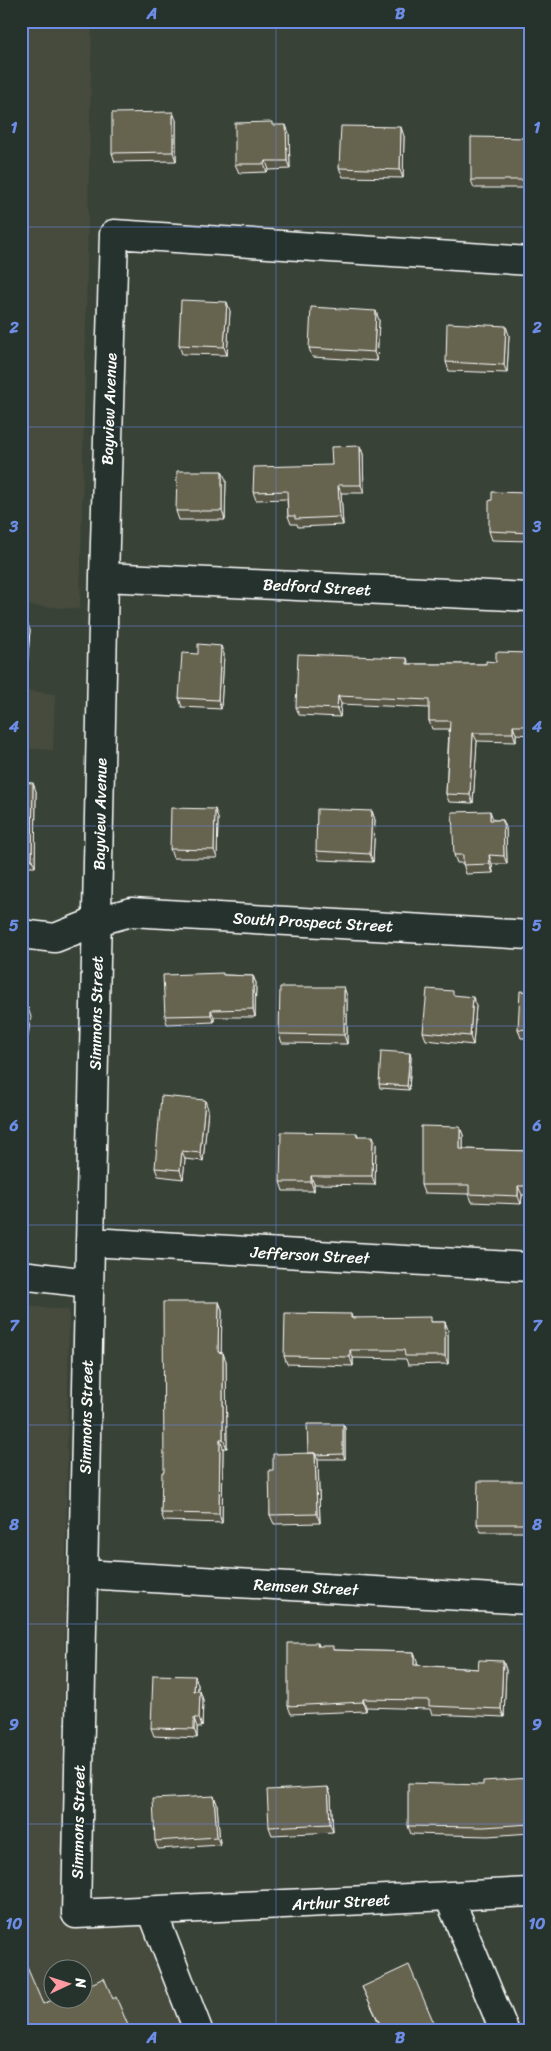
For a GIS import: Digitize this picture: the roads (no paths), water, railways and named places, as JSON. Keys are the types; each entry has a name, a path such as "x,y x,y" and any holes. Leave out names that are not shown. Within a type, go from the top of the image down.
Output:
{"street":[{"name":"Bayview Avenue","path":"98,921 104,577 114,234 530,261"},
{"name":"Bedford Street","path":"104,577 530,597"},
{"name":"South Prospect Street","path":"98,921 131,912 530,935"},
{"path":"21,934 55,938 98,921"},
{"name":"Simmons Street","path":"76,1914 88,1284 98,921"},
{"name":"Jefferson Street","path":"90,1242 530,1267"},
{"path":"21,1275 88,1284"},
{"name":"Remsen Street","path":"83,1574 530,1600"},
{"name":"Arthur Street","path":"76,1914 530,1892"},
{"path":"449,1897 504,2030"},
{"path":"152,1911 198,2030"}]}
